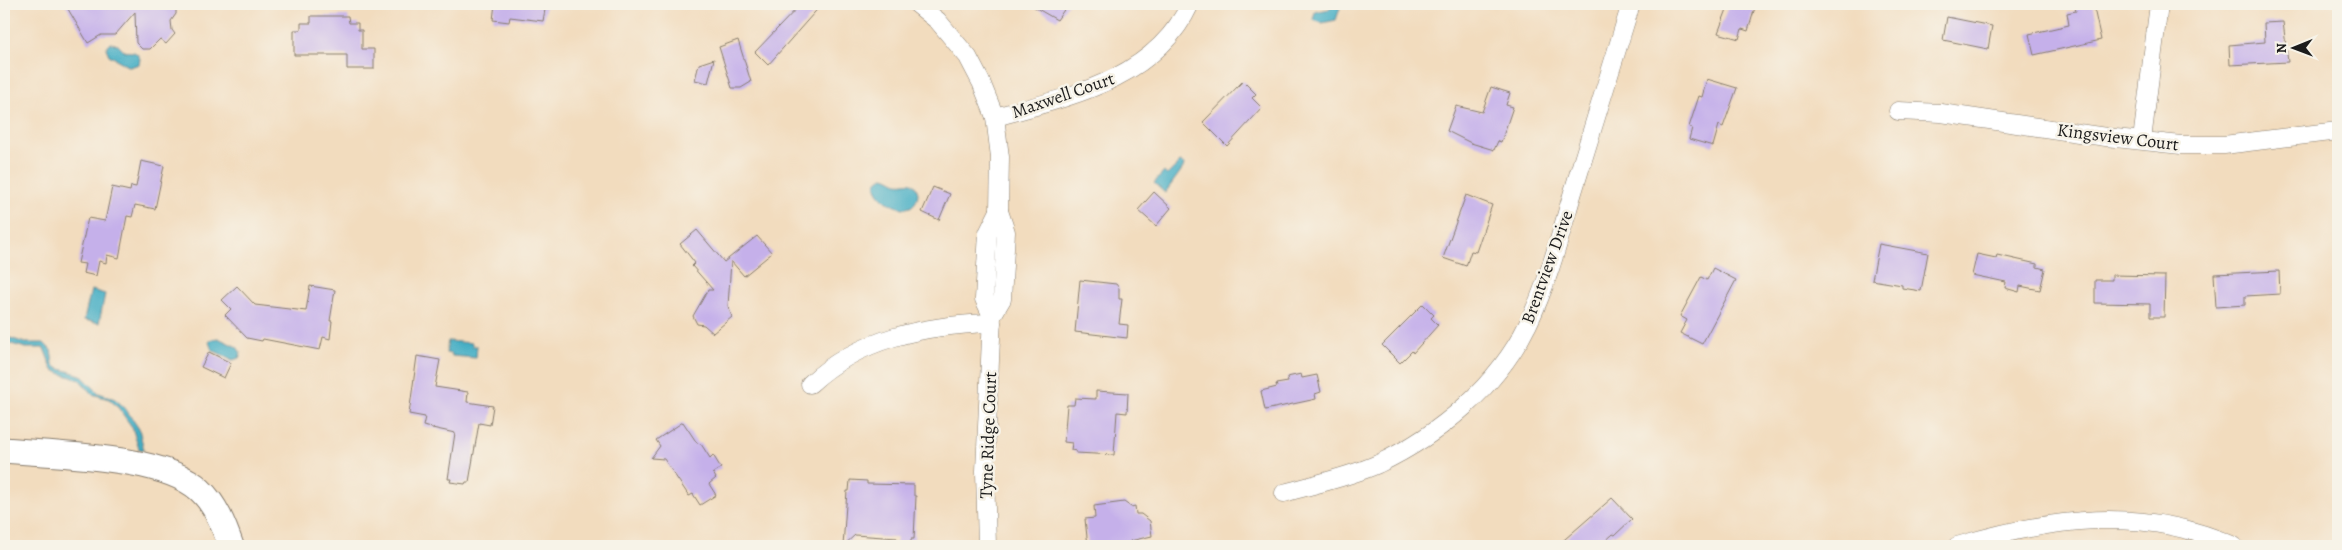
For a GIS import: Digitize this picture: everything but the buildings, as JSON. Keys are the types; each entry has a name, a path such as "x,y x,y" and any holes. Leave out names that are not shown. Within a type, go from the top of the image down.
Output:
{"street":[{"path":"810,384 837,362 858,349 881,341 950,325 992,319 984,299 988,232 999,211 1000,157 995,117 981,82 968,57 938,21 917,4"},
{"name":"Maxwell Court","path":"995,117 1077,93 1124,74 1140,64 1167,39 1190,4"},
{"name":"Brentview Drive","path":"1284,492 1350,474 1377,464 1418,442 1464,407 1488,382 1514,349 1528,324 1547,276 1630,4"},
{"path":"2142,140 2159,4"},
{"name":"Kingsview Court","path":"1898,111 1941,113 2200,146 2338,131"},
{"name":"Tyne Ridge Court","path":"987,546 985,471 992,319"},
{"path":"4,450 128,462 184,478 200,489 212,504 231,546"},
{"path":"1957,546 2026,529 2090,519 2172,525 2234,546"}],"water":[{"path":"1333,4 1340,8 1336,20 1322,23 1313,20 1315,12 1329,9"},
{"path":"110,43 117,44 124,51 135,53 140,59 139,64 130,67 109,55 106,48"},
{"path":"1180,162 1184,164 1183,168 1165,193 1154,183 1164,172 1167,175"},
{"path":"884,177 899,183 914,184 918,193 914,204 907,208 898,207 889,203 881,196 876,189 877,182"},
{"path":"91,290 105,294 99,323 84,320"},
{"path":"4,336 25,343 44,343 51,350 53,364 57,368 81,375 99,393 115,399 125,408 139,429 144,450 139,449 132,427 117,406 109,399 92,394 80,380 52,369 44,348 26,348 4,342"},
{"path":"218,338 237,347 241,353 239,358 233,360 212,350 209,342 212,339"},
{"path":"448,341 472,343 472,346 477,346 476,358 452,356 452,354 446,353"}]}
